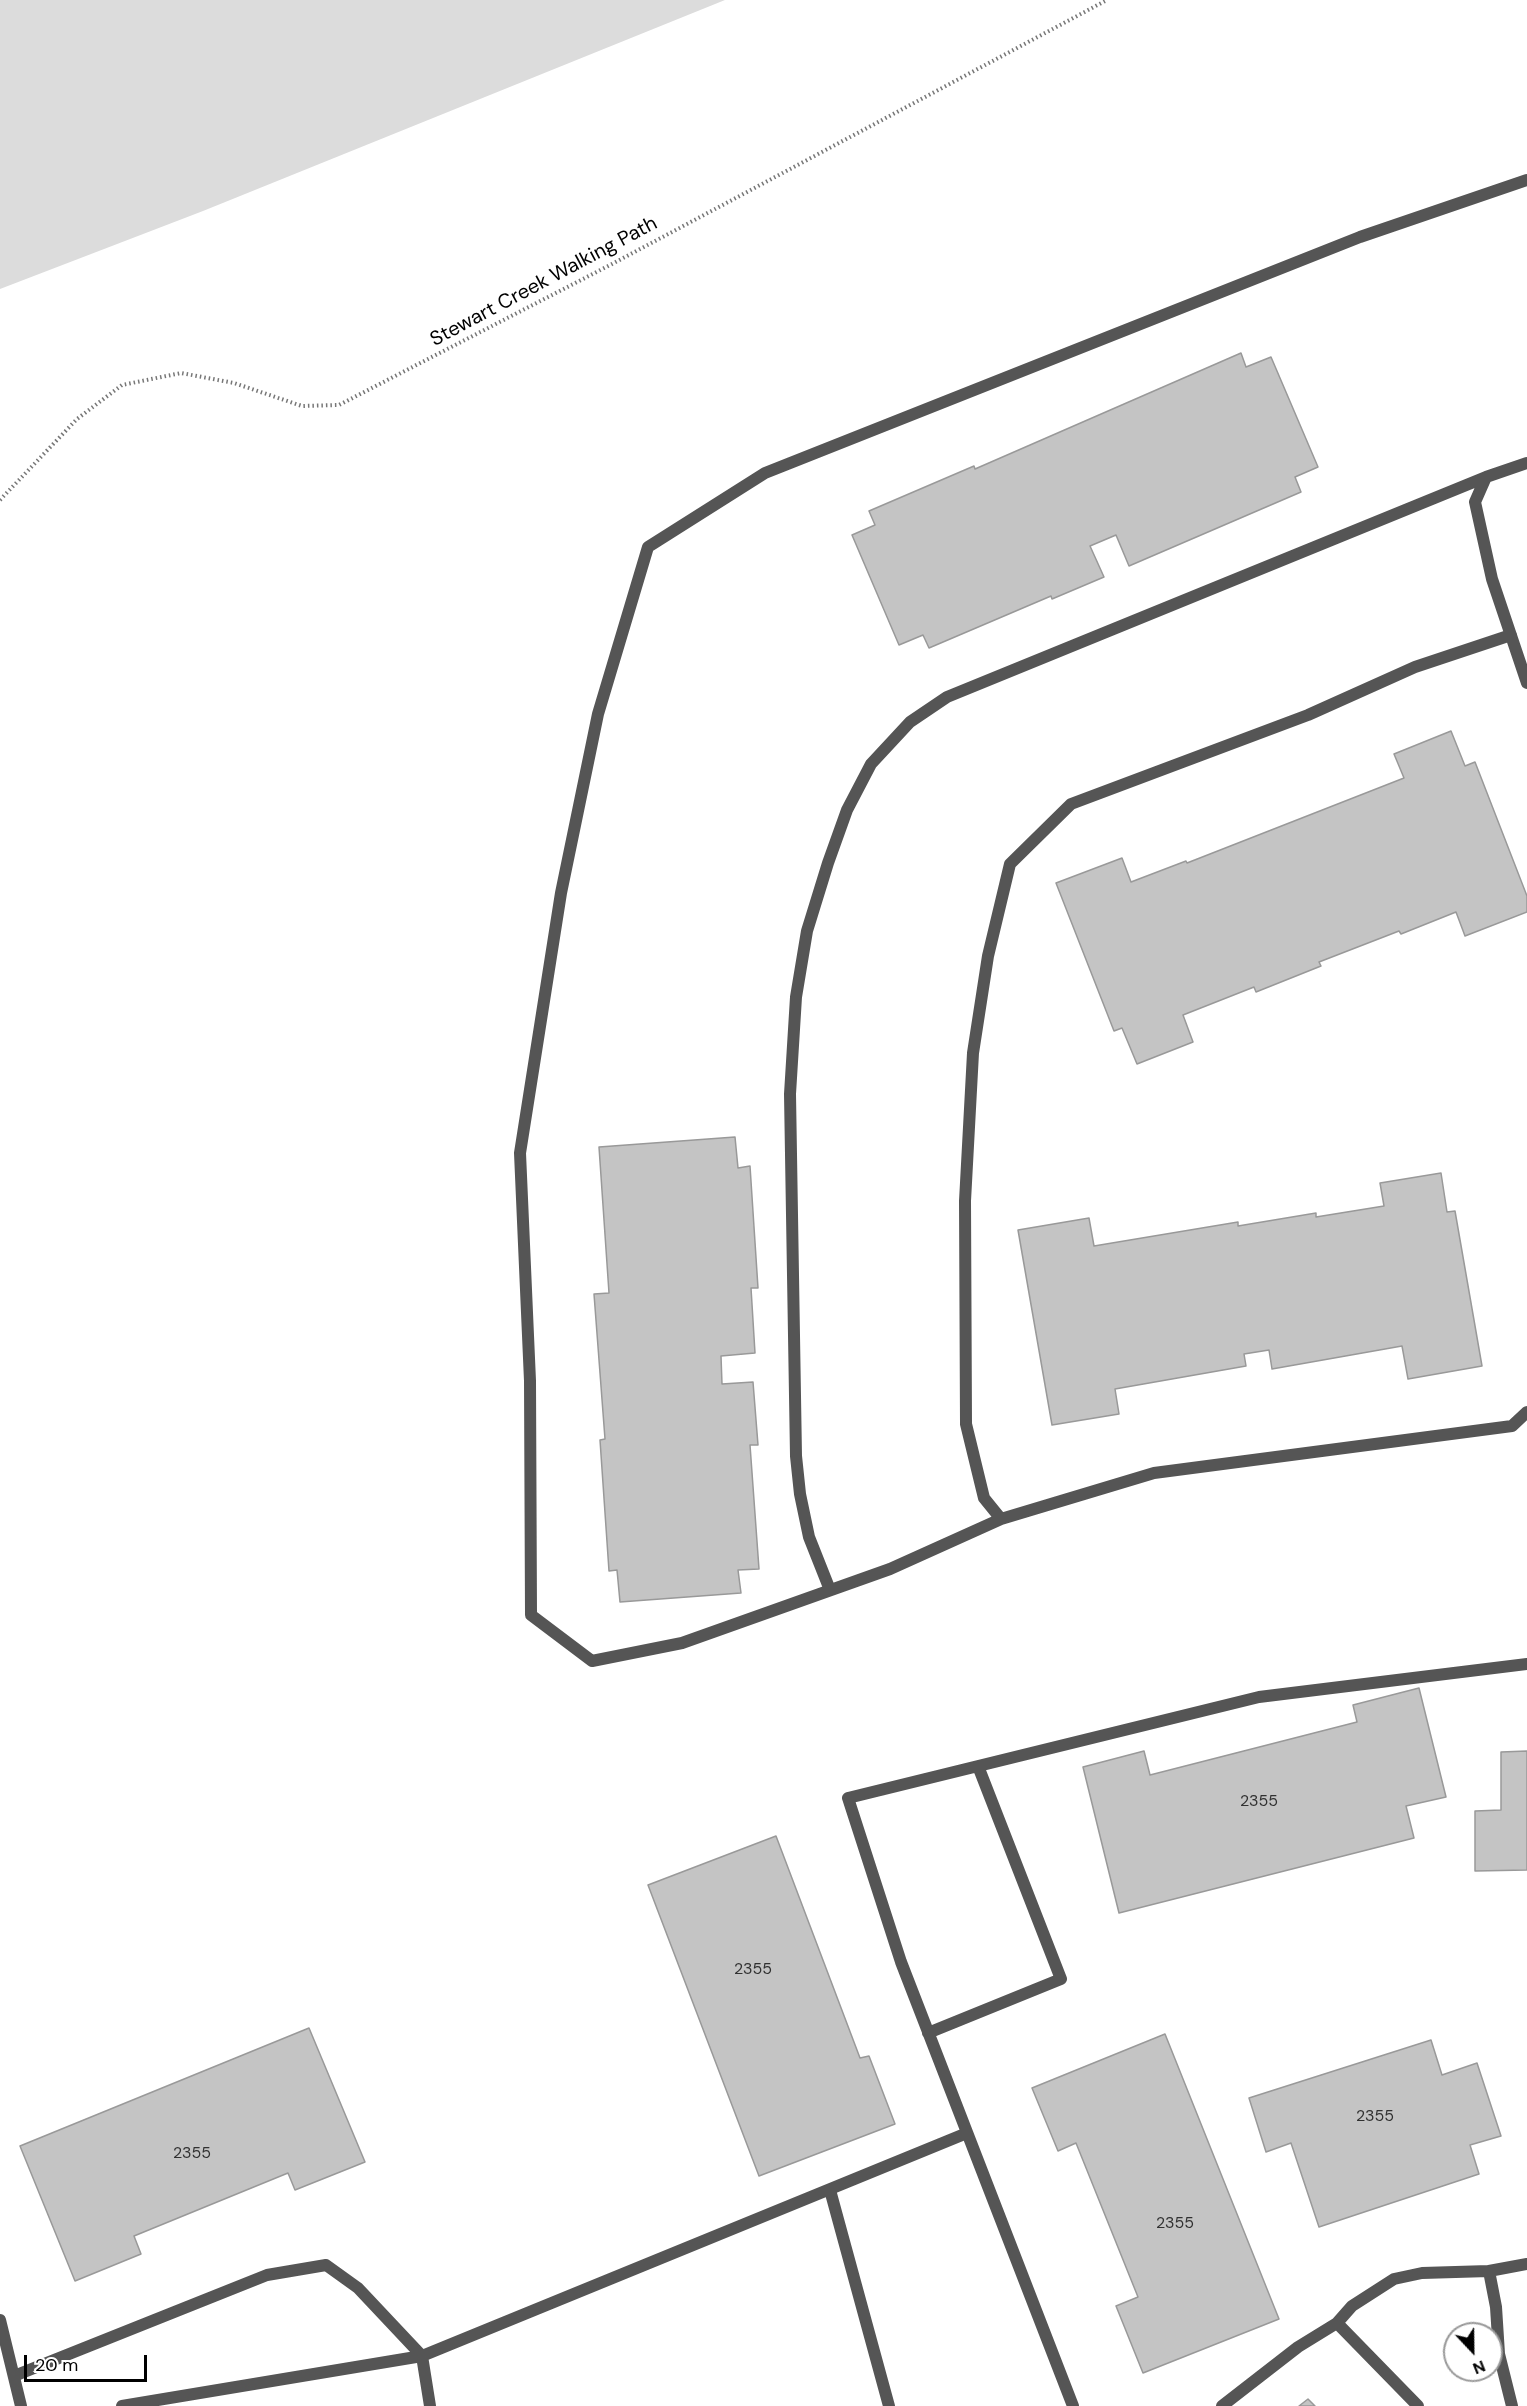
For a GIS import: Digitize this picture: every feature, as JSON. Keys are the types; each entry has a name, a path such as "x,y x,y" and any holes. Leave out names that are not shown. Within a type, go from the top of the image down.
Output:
{"lane":[{"path":"1527,180 1360,237 765,472 648,548 598,714 561,893 520,1153 530,1382 531,1615 592,1662 682,1643 890,1569 1001,1519 1154,1473 1512,1426 1527,1412"},
{"path":"831,1590 809,1537 796,1456 790,1094 796,997 807,931 828,863 848,810 871,764 910,722 947,697 1486,477 1527,463"},
{"path":"1486,477 1475,502 1492,579 1527,683"},
{"path":"1001,1519 984,1498 966,1424 965,1201 973,1053 988,956 1010,864 1071,804 1308,715 1415,667 1510,635"},
{"path":"1073,2406 901,1962 848,1798 1259,1697 1527,1664"},
{"path":"928,2033 1061,1978 978,1766"},
{"path":"122,2406 422,2356 967,2133"},
{"path":"830,2190 889,2406"},
{"path":"1222,2406 1298,2347 1337,2323 1352,2306 1394,2279 1422,2273 1489,2271 1527,2264"},
{"path":"14,2376 267,2275 326,2265 358,2288 422,2356 430,2406"},
{"path":"1489,2271 1496,2307 1499,2354 1512,2406"},
{"path":"0,2320 21,2406"},
{"path":"1337,2323 1418,2406"}],"path":[{"name":"Stewart Creek Walking Path","path":"0,500 77,419 122,386 181,373 234,383 302,406 339,405 612,264 1107,0"}],"shaded area":[{"path":"0,0 725,0 203,211 0,289"}],"building":[{"path":"1241,353 1246,367 1271,357 1318,467 1295,477 1301,492 1129,566 1116,535 1090,546 1104,577 1052,599 1051,596 929,648 923,635 899,645 852,535 875,525 869,511 974,466 975,469"},
{"path":"1451,731 1465,766 1475,762 1527,896 1527,912 1465,936 1456,912 1401,934 1399,931 1319,962 1321,966 1256,992 1254,987 1183,1015 1193,1042 1137,1064 1122,1028 1114,1031 1056,883 1122,858 1131,882 1186,861 1187,863 1404,778 1394,754"},
{"path":"735,1137 738,1168 750,1166 758,1288 751,1288 755,1353 721,1356 722,1384 753,1382 758,1445 750,1445 759,1569 738,1570 741,1593 620,1602 617,1570 609,1571 600,1440 605,1439 594,1294 609,1293 599,1147"},
{"path":"1441,1173 1447,1212 1455,1211 1482,1366 1408,1379 1402,1346 1272,1369 1269,1350 1244,1354 1246,1366 1115,1389 1119,1414 1052,1425 1018,1230 1089,1218 1094,1246 1238,1222 1238,1226 1316,1213 1316,1217 1384,1206 1380,1183"},
{"path":"1419,1688 1446,1797 1406,1806 1414,1838 1119,1913 1083,1767 1144,1751 1150,1775 1357,1722 1353,1705"},
{"path":"1527,1751 1527,1870 1475,1871 1475,1811 1501,1810 1501,1752"},
{"path":"776,1836 860,2058 869,2056 895,2124 759,2176 648,1885"},
{"path":"309,2028 365,2162 295,2190 288,2173 134,2236 141,2254 75,2281 20,2146"},
{"path":"1165,2034 1279,2319 1143,2373 1116,2306 1138,2297 1076,2143 1058,2151 1032,2088"},
{"path":"1431,2040 1442,2075 1477,2063 1501,2136 1470,2145 1479,2174 1319,2227 1291,2143 1266,2152 1249,2098"},
{"path":"1308,2399 1315,2406 1299,2406"}]}
